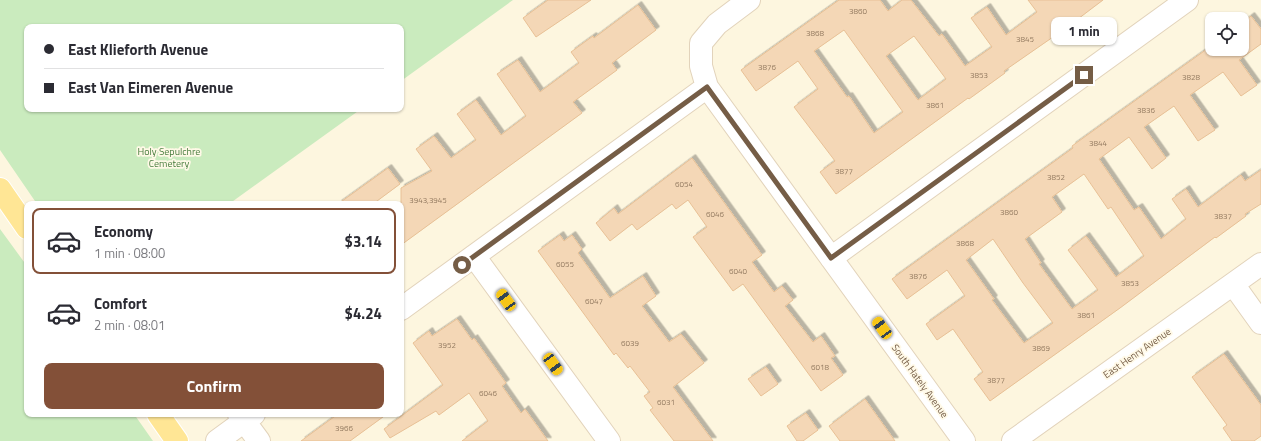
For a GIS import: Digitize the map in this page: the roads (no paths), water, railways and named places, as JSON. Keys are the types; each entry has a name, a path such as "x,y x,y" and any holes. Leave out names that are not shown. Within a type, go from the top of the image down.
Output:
{"main road":[{"path":"0,189 24,224"},
{"path":"160,417 177,441"}],"street":[{"name":"South Hately Avenue","path":"749,0 717,24 701,43 700,66 707,87 964,441"},
{"path":"831,258 1187,0"},
{"path":"404,306 707,87"},
{"path":"474,256 609,441"},
{"name":"East Henry Avenue","path":"1013,441 1261,264"},
{"path":"1234,284 1261,322"},
{"path":"217,441 245,417"},
{"path":"246,417 258,441"}],"park label":[{"name":"Holy Sepulchre Cemetery","path":"169,156"}]}
